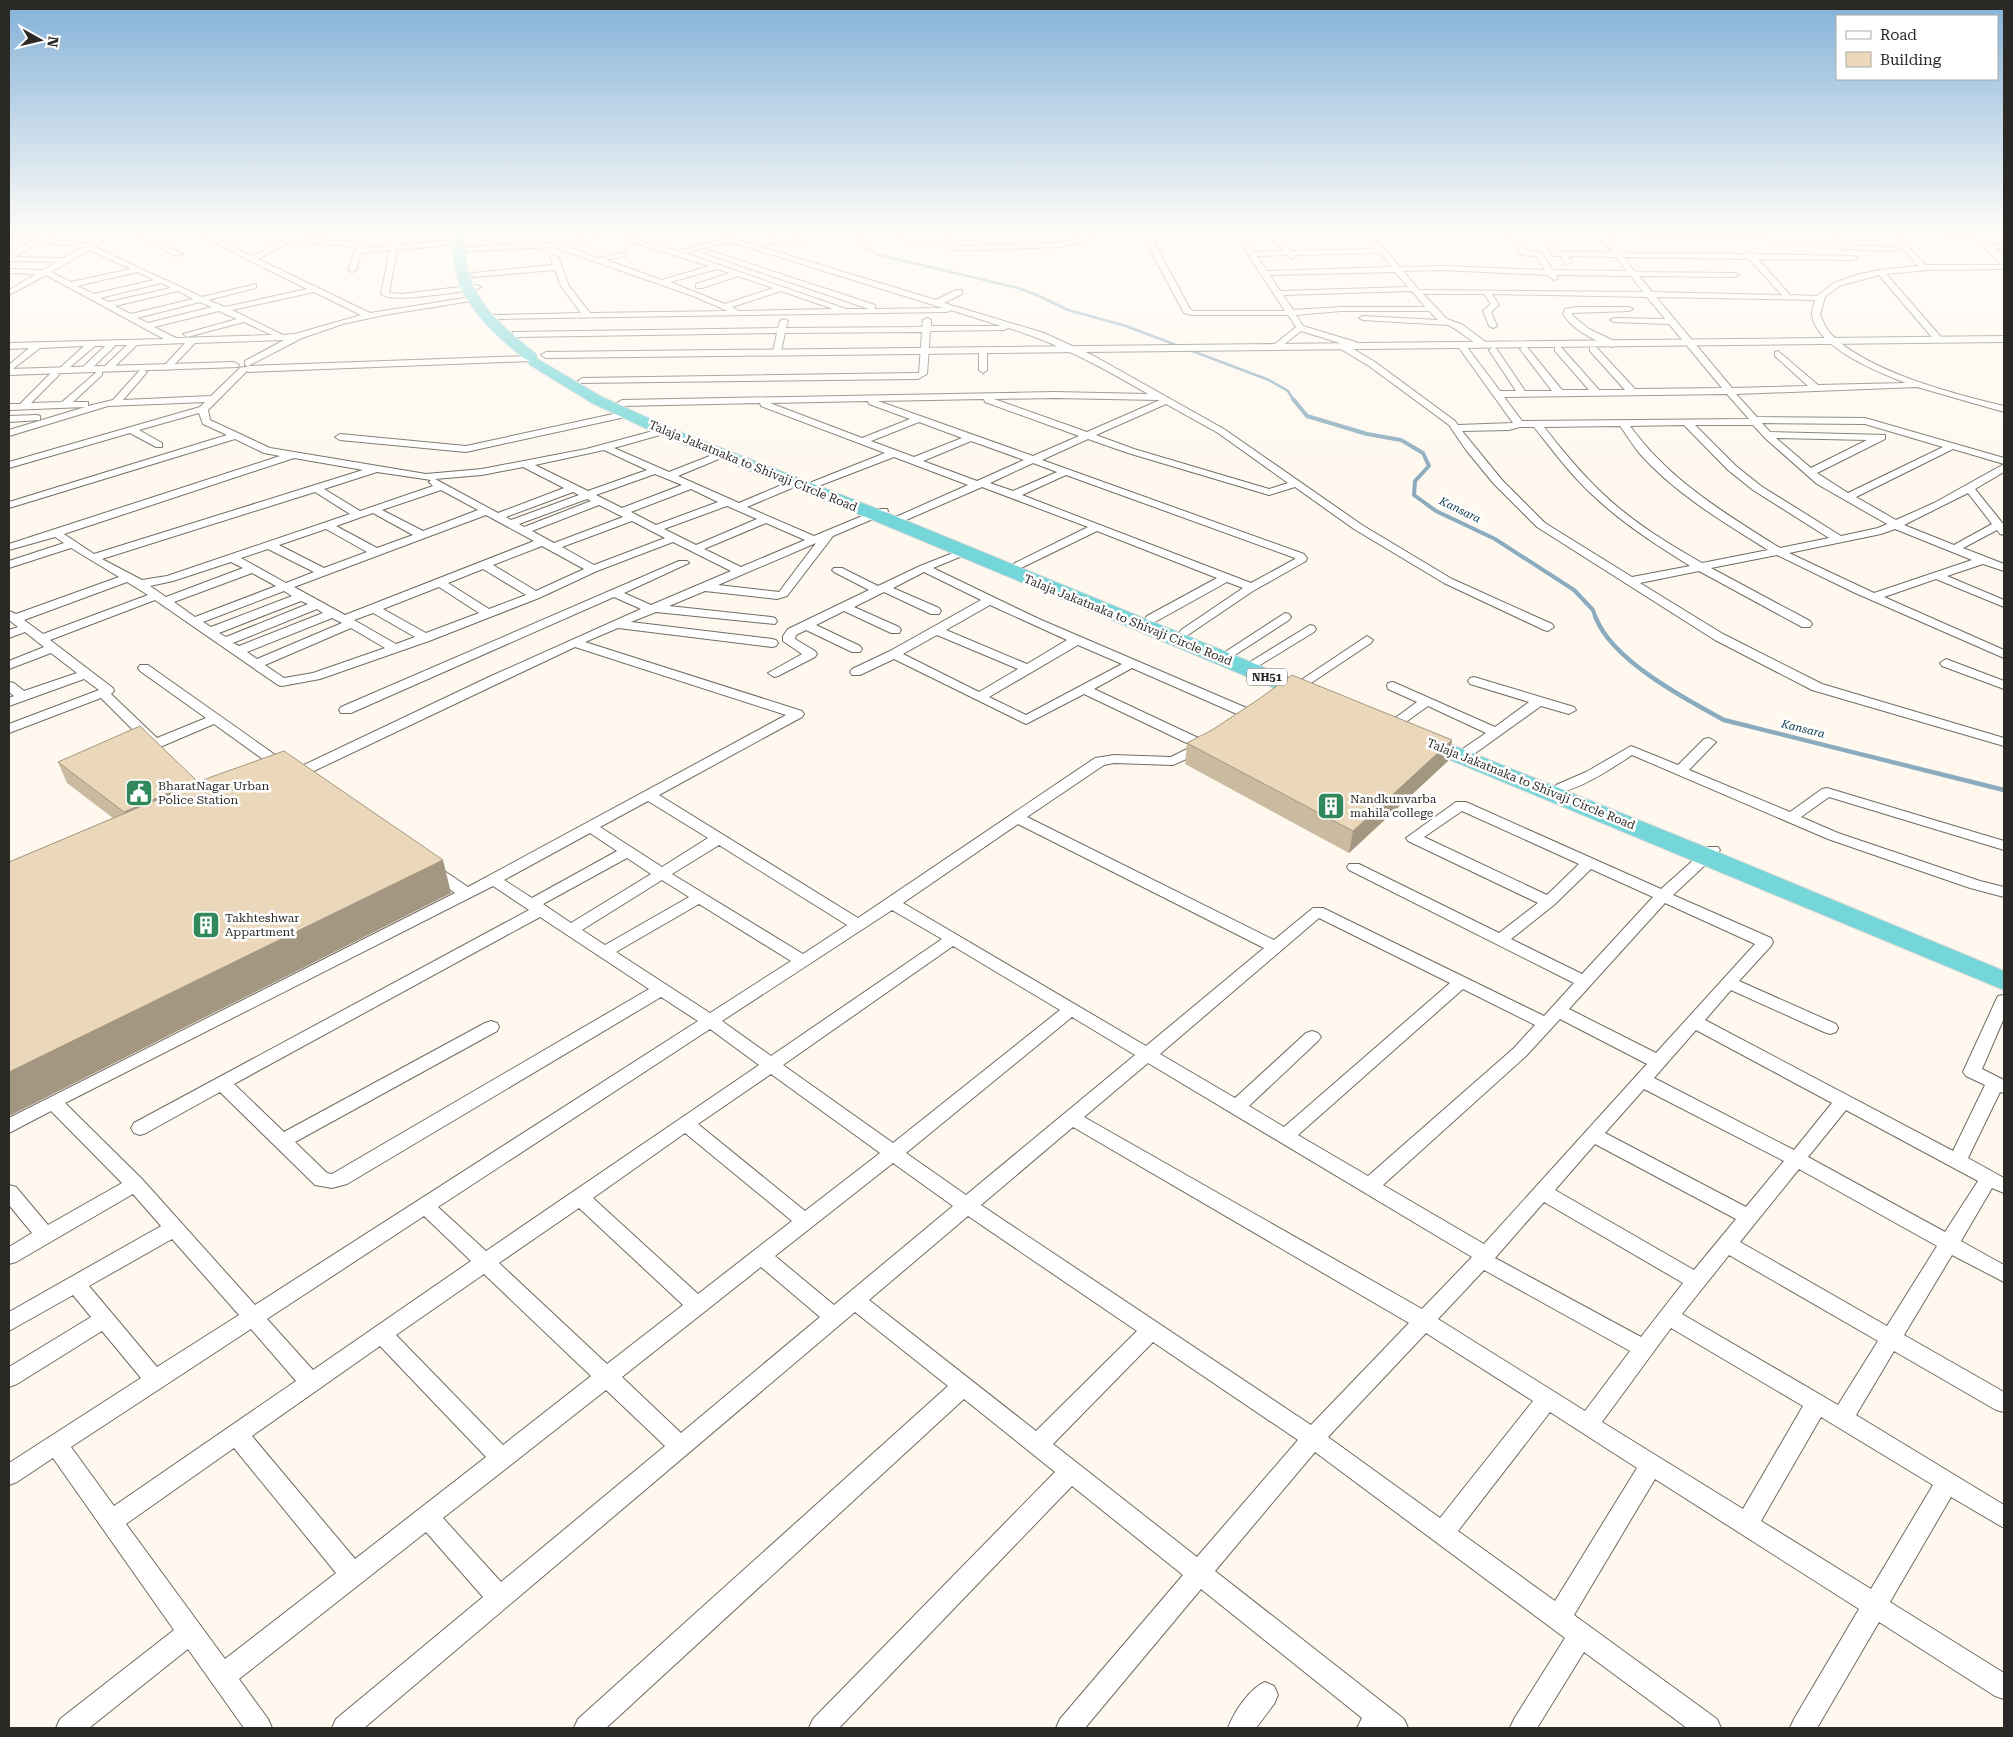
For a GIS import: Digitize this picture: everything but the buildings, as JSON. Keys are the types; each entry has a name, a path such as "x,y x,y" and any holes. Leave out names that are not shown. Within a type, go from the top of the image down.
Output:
{"highway":[{"name":"Talaja Jakatnaka to Shivaji Circle Road","path":"487,312 497,330 538,357 592,397 625,408 694,436 806,484"},
{"name":"Talaja Jakatnaka to Shivaji Circle Road","path":"493,312 538,357 582,381 664,431 1019,564 1256,662 1289,689"},
{"name":"Talaja Jakatnaka to Shivaji Circle Road","path":"888,516 963,552 1289,689 1328,697"},
{"name":"Talaja Jakatnaka to Shivaji Circle Road","path":"1387,720 1561,788 2004,981"},
{"name":"Talaja Jakatnaka to Shivaji Circle Road","path":"1387,720 2004,972"}],"street":[{"path":"121,312 172,340 244,320"},
{"path":"130,317 149,312"},
{"path":"142,324 183,312"},
{"path":"142,324 205,312"},
{"path":"228,312 282,338"},
{"path":"234,315 245,312"},
{"path":"362,312 370,316"},
{"path":"9,465 203,409 243,367 272,348 296,337 350,320 384,312"},
{"path":"496,317 783,312"},
{"path":"755,401 773,373 786,312"},
{"path":"59,372 85,370 143,372 538,357 773,373 918,376 924,374 928,312"},
{"path":"967,312 1017,328 1077,351 1166,398 1221,431 1358,527 1448,581 1548,627"},
{"path":"1191,312 1197,314 1303,312"},
{"path":"1433,312 1444,321 1460,327 1488,347 1523,394"},
{"path":"1487,312 1493,326"},
{"path":"1568,312 1567,314 1580,326 1613,344"},
{"path":"1664,312 1690,346 1767,435 1821,482 1896,525 2004,568"},
{"path":"1815,312 1822,328 1839,344 1886,371 1921,385 2004,409"},
{"path":"1914,312 1938,340"},
{"path":"1291,313 1300,328 1350,347 1452,423 1469,448 1498,482 1541,525 1719,637 1817,687 2004,742"},
{"path":"1347,317 1449,323"},
{"path":"1614,320 1672,322"},
{"path":"516,334 1017,328"},
{"path":"1278,346 1300,328"},
{"path":"9,346 296,337"},
{"path":"1839,344 2004,339"},
{"path":"167,367 193,340"},
{"path":"64,405 135,342"},
{"path":"23,406 93,343"},
{"path":"85,370 113,343"},
{"path":"1218,350 1278,346 1463,348 1613,344 1690,346"},
{"path":"1488,347 1524,350 1839,344 2004,345"},
{"path":"9,372 26,354 38,345"},
{"path":"926,351 983,353 1350,347"},
{"path":"1463,348 1519,424"},
{"path":"1558,349 1597,393"},
{"path":"1593,349 1632,392"},
{"path":"1524,350 1559,393"},
{"path":"582,381 773,373 926,351 1077,351"},
{"path":"26,354 83,352"},
{"path":"983,353 983,370"},
{"path":"1778,354 1816,388"},
{"path":"9,372 103,371 167,367 243,367"},
{"path":"9,433 111,403 143,372"},
{"path":"773,373 864,399 1300,556 1300,560 1249,589 1185,633"},
{"path":"1498,394 1730,391 1921,385"},
{"path":"864,399 1054,395 1166,398"},
{"path":"980,397 1088,436 1269,492 1296,484"},
{"path":"277,781 294,775 616,624 830,533 888,516 980,484 1088,436 1166,398"},
{"path":"9,407 213,399"},
{"path":"340,437 466,449 625,408 755,401 914,461 1013,495 1247,584 1249,589"},
{"path":"203,409 206,422 267,451 426,477 482,472 524,464 604,447 664,431"},
{"path":"9,419 59,418"},
{"path":"862,441 918,419"},
{"path":"1455,428 1509,427 1519,424 1865,421 2004,461"},
{"path":"1687,422 1726,463 1757,488 1840,540"},
{"path":"1623,423 1644,451 1668,476 1704,505 1777,551 1873,597 2004,654"},
{"path":"1538,424 1575,472 1622,515 1701,567 1806,624"},
{"path":"130,430 160,445"},
{"path":"1810,473 1896,430"},
{"path":"1767,435 1882,436"},
{"path":"9,505 235,436"},
{"path":"914,461 970,438"},
{"path":"1848,497 1952,446"},
{"path":"604,447 813,540"},
{"path":"738,507 894,453"},
{"path":"669,476 723,454"},
{"path":"9,547 294,455"},
{"path":"524,464 740,571"},
{"path":"1631,581 1881,531 1969,488 2004,467"},
{"path":"93,558 377,468"},
{"path":"509,524 656,470"},
{"path":"1013,495 1065,472"},
{"path":"426,477 440,487 593,569"},
{"path":"622,512 690,486"},
{"path":"140,584 169,579 440,487"},
{"path":"316,488 359,515"},
{"path":"194,621 422,535 573,488"},
{"path":"1954,549 2001,529 1969,488"},
{"path":"523,531 600,501"},
{"path":"655,529 727,502"},
{"path":"374,510 422,535"},
{"path":"256,664 348,622 374,608 439,582 484,565 633,518"},
{"path":"695,548 767,519"},
{"path":"328,526 376,552"},
{"path":"1019,564 1097,527"},
{"path":"56,533 93,558 140,584 282,682 316,676 425,638 535,596 593,569 674,538"},
{"path":"703,587 777,596 783,594 830,533"},
{"path":"9,565 72,544"},
{"path":"270,546 323,572"},
{"path":"774,672 811,654 789,641 792,632 924,568 963,552"},
{"path":"233,558 396,648"},
{"path":"1873,597 1982,560"},
{"path":"346,710 683,563"},
{"path":"484,565 535,596"},
{"path":"924,568 1131,664 1255,712 1236,725"},
{"path":"41,639 252,569"},
{"path":"838,570 935,611"},
{"path":"1936,576 2004,604"},
{"path":"12,616 129,577"},
{"path":"1151,619 1227,577"},
{"path":"439,582 487,613"},
{"path":"614,593 653,609 771,620"},
{"path":"210,632 302,596"},
{"path":"856,672 894,654 990,600"},
{"path":"225,642 317,604"},
{"path":"845,607 895,630"},
{"path":"374,608 425,638"},
{"path":"238,651 333,613"},
{"path":"9,729 108,691 12,616"},
{"path":"1231,652 1285,617"},
{"path":"616,624 772,643"},
{"path":"806,625 856,649"},
{"path":"9,634 26,628"},
{"path":"1256,662 1310,629"},
{"path":"937,630 1028,669"},
{"path":"979,697 1077,640"},
{"path":"1289,689 1367,640"},
{"path":"9,1126 467,894 797,714 677,674 575,643"},
{"path":"9,665 53,648"},
{"path":"894,654 1026,720 1131,664"},
{"path":"1946,663 2004,685"},
{"path":"144,668 309,784"},
{"path":"9,702 86,674"},
{"path":"1474,681 1569,710"},
{"path":"9,686 22,696"},
{"path":"1393,686 1496,732"},
{"path":"9,1475 892,903 1100,761 1114,759 1173,761 1208,743 1083,689"},
{"path":"103,693 159,748 215,719"},
{"path":"1387,720 1428,702"},
{"path":"1470,751 1538,702"},
{"path":"1681,770 1709,742"},
{"path":"1561,788 1590,775 1631,750 1842,840 1976,885 2004,892"},
{"path":"1791,818 1827,792 2004,846"},
{"path":"649,795 858,925"},
{"path":"1069,1728 1313,1438 1484,1257 1765,942 1461,805 1413,838 1549,902"},
{"path":"1017,818 1276,947"},
{"path":"590,827 802,961"},
{"path":"571,930 719,838"},
{"path":"140,1128 536,907 628,852"},
{"path":"1369,1186 1520,1052 1663,896 1709,853"},
{"path":"416,858 466,893"},
{"path":"1500,940 1549,902 1589,863"},
{"path":"1354,867 1585,982"},
{"path":"493,879 710,1021 966,1206 1313,1438 1708,1728"},
{"path":"605,952 700,897"},
{"path":"892,903 1369,1186 1484,1257 1644,1349"},
{"path":"345,1728 1318,911 1546,1024"},
{"path":"111,1521 954,940"},
{"path":"1285,1136 1461,982"},
{"path":"1729,983 1830,1028"},
{"path":"222,1083 322,1180 332,1181 340,1179 662,989"},
{"path":"1957,1161 2000,1085 1972,1072 2004,1000"},
{"path":"222,1677 806,1222 1072,1009"},
{"path":"1558,1011 1658,1062"},
{"path":"1694,1022 1997,1182 1949,1243 1842,1418"},
{"path":"282,1141 491,1027"},
{"path":"1236,1107 1312,1037"},
{"path":"1642,1080 1796,1159 2004,1274"},
{"path":"1588,1424 1668,1316 1844,1101"},
{"path":"54,1102 135,1184 311,1383"},
{"path":"1071,1118 1424,1321 2004,1687"},
{"path":"686,1124 806,1222"},
{"path":"1593,1135 1749,1216"},
{"path":"9,1256 135,1184"},
{"path":"9,1192 45,1235"},
{"path":"1542,1192 1697,1281"},
{"path":"580,1197 697,1306"},
{"path":"425,1206 681,1446"},
{"path":"9,1322 174,1228"},
{"path":"1727,1244 2004,1403"},
{"path":"762,1256 834,1317"},
{"path":"76,1284 155,1380"},
{"path":"855,1300 1200,1573 1381,1724"},
{"path":"1668,1316 1817,1403 2004,1517"},
{"path":"9,1378 105,1319"},
{"path":"1037,1445 1151,1330"},
{"path":"382,1334 502,1459"},
{"path":"587,1728 963,1386"},
{"path":"1442,1533 1547,1398"},
{"path":"1746,1524 1817,1403"},
{"path":"237,1434 352,1575"},
{"path":"56,1444 259,1728"},
{"path":"1558,1618 1652,1464"},
{"path":"822,1728 1071,1471"},
{"path":"1803,1728 1948,1482"},
{"path":"427,1517 500,1599"},
{"path":"69,1728 190,1632"},
{"path":"1523,1728 1581,1635"},
{"path":"1241,1728 1265,1695"}],"waterway":[{"name":"Kansara","path":"1075,312 1126,326 1269,380 1288,391 1294,401"},
{"name":"Kansara","path":"1293,399 1307,416 1367,434 1401,440 1423,453 1429,466 1415,481 1414,495 1436,511 1495,539 1574,590 1593,610 1596,619"},
{"name":"Kansara","path":"1596,618 1604,634 1633,663 1671,690 1724,720 2004,790"}],"place":[{"name":"BharatNagar Urban Police Station","path":"139,793"},
{"name":"Nandkunvarba mahila college","path":"1331,806"},
{"name":"Takhteshwar Appartment","path":"206,925"}]}
